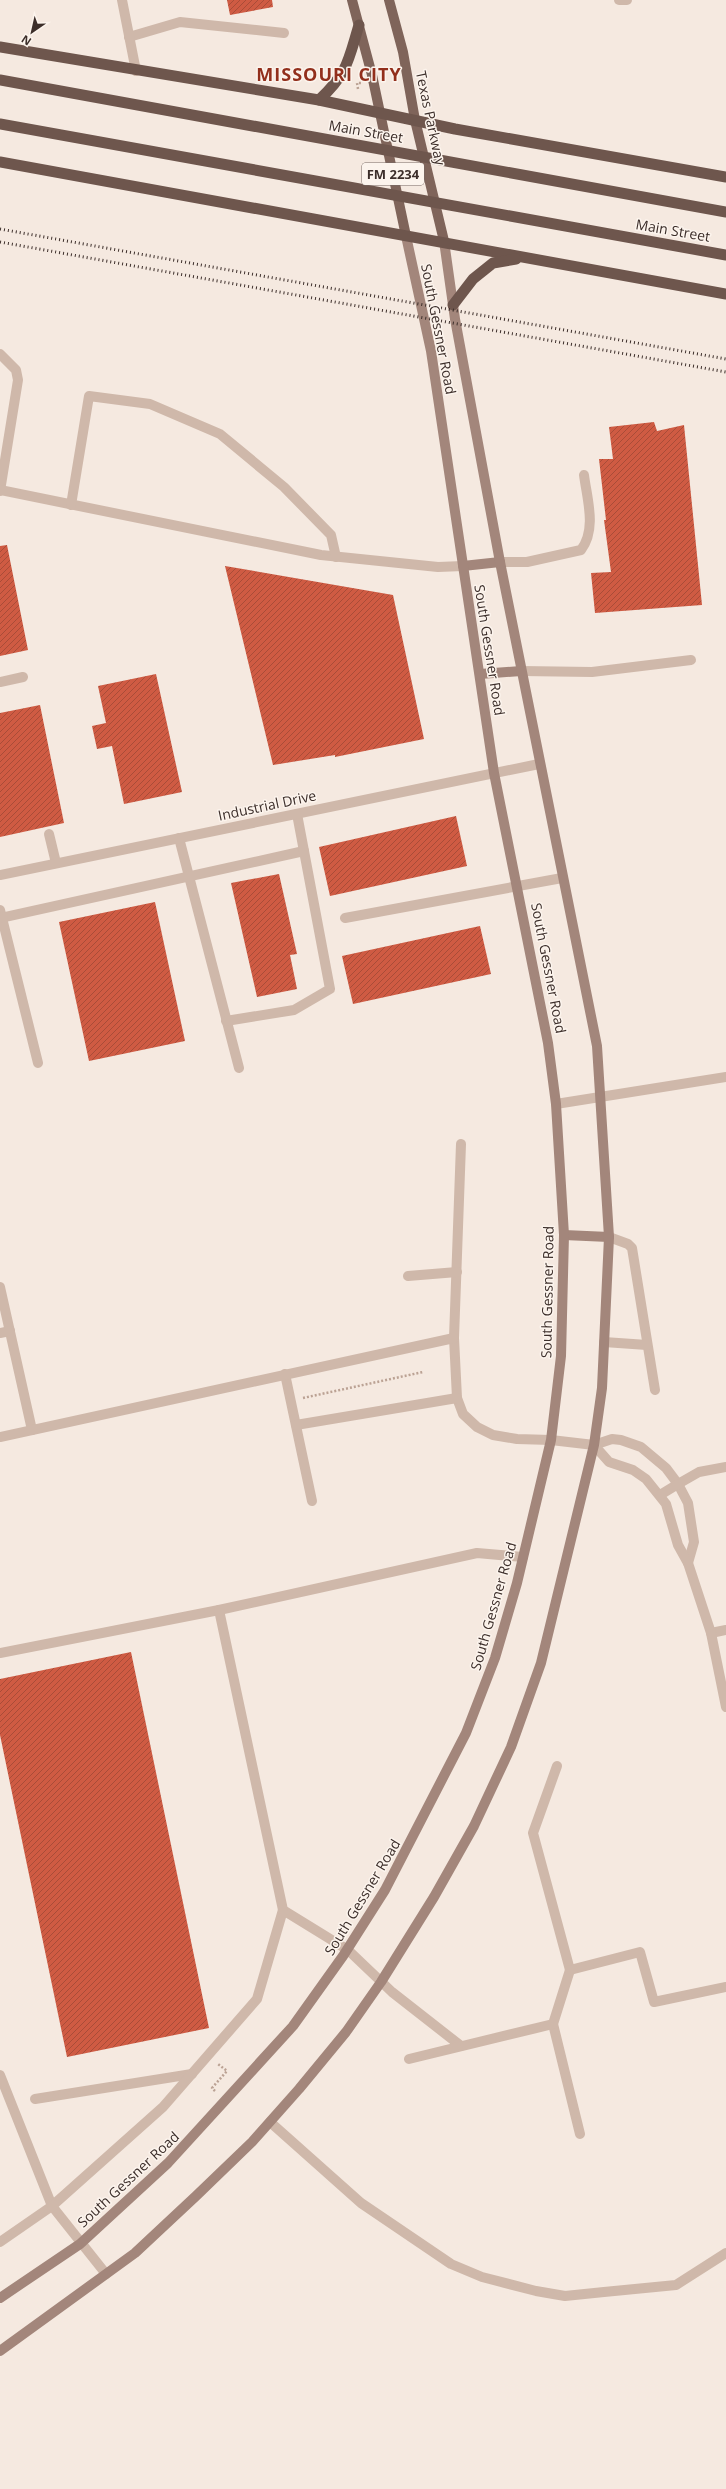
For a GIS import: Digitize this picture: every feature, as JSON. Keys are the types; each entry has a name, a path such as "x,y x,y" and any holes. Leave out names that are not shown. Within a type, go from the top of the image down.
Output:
{"highway":[{"path":"319,100 333,87 345,71 359,25"},
{"path":"0,47 136,71 319,100 415,120 726,177"},
{"name":"Main Street","path":"0,80 726,212"},
{"name":"Main Street","path":"0,124 726,255"},
{"path":"0,162 406,236 444,241 521,258 726,294"},
{"path":"453,305 473,279 493,263 521,258"}],"main road":[{"name":"FM 2234","path":"352,0 380,113"},
{"name":"Texas Parkway","path":"389,0 403,52 415,120 444,241"},
{"name":"South Gessner Road","path":"0,2298 81,2242 174,2158 293,2026 348,1950 388,1883 466,1733 495,1658 523,1557 551,1440 561,1356 564,1235 556,1104 548,1043 519,886 494,772 431,351 380,113"},
{"name":"South Gessner Road","path":"0,2351 146,2243 252,2142 346,2032 381,1982 434,1896 470,1833 511,1747 540,1663 594,1445 602,1388 609,1237 597,1046 539,764 500,562 453,305 444,241"},
{"path":"464,566 500,562"},
{"path":"480,674 521,671"},
{"path":"564,1235 609,1237"}],"street":[{"path":"122,0 136,71"},
{"path":"619,0 627,0"},
{"path":"129,37 180,22 284,33"},
{"path":"0,354 16,370 18,380 0,490 336,556 438,567 464,566"},
{"path":"71,505 89,396 150,404 220,434 284,487 331,536 336,556"},
{"path":"500,562 527,562 581,550 588,540 590,526 584,475"},
{"path":"521,671 592,672 691,660"},
{"path":"0,682 23,677"},
{"name":"Industrial Drive","path":"0,875 494,772 539,764"},
{"path":"226,1022 294,1010 330,989 297,814"},
{"path":"49,834 56,863"},
{"path":"179,838 239,1068"},
{"path":"38,1063 1,915 304,851"},
{"path":"345,918 562,878"},
{"path":"556,1104 726,1077"},
{"path":"462,1144 454,1338 457,1398 463,1414 477,1427 493,1435 517,1439 551,1440 594,1445 612,1439 641,1447 666,1468 678,1484 688,1503 694,1542 688,1562"},
{"path":"609,1237 628,1244 632,1248 655,1390"},
{"path":"408,1276 456,1272"},
{"path":"0,1287 5,1332 32,1430"},
{"path":"0,1437 454,1338"},
{"path":"604,1342 647,1345"},
{"path":"285,1374 312,1501"},
{"path":"296,1425 457,1398"},
{"path":"594,1445 609,1462 633,1470 646,1479 666,1504 678,1545 688,1562 711,1633 726,1707"},
{"path":"660,1495 699,1472 726,1467"},
{"path":"0,1653 219,1610 477,1554 523,1557"},
{"path":"0,2242 52,2206 163,2108 257,1999 283,1910 219,1610"},
{"path":"711,1633 726,1630"},
{"path":"557,1766 534,1833 570,1970 553,2024 580,2134"},
{"path":"283,1910 348,1950 381,1982 461,2046"},
{"path":"570,1970 640,1952 654,2002 726,1987"},
{"path":"409,2059 553,2024"},
{"path":"35,2099 192,2074"},
{"path":"0,2075 52,2206 106,2274"},
{"path":"270,2122 361,2203 451,2264 482,2277 536,2291 565,2296 676,2285 726,2253"}],"path":[{"path":"291,1400 423,1372"},
{"path":"217,2062 227,2071 212,2088 218,2094"}],"building":[{"path":"227,0 272,0 273,7 230,15"},
{"path":"654,422 657,431 684,425 702,605 595,613 591,573 611,572 604,520 606,520 599,459 613,459 609,427"},
{"path":"7,545 28,650 0,656 0,546"},
{"path":"225,566 393,595 424,739 335,757 335,755 273,765"},
{"path":"156,674 182,792 124,804 112,746 97,749 92,726 106,723 98,686"},
{"path":"40,705 64,823 0,837 0,713"},
{"path":"456,816 467,866 330,896 319,847"},
{"path":"279,874 297,954 290,955 297,989 257,997 231,883"},
{"path":"155,902 185,1041 89,1061 59,922"},
{"path":"480,926 491,974 353,1004 342,956"},
{"path":"131,1652 209,2028 67,2057 0,1735 0,1679"}],"railway":[{"path":"0,229 726,359"},
{"path":"0,242 726,372"}],"district":[{"name":"MISSOURI CITY","path":"329,74"}]}
